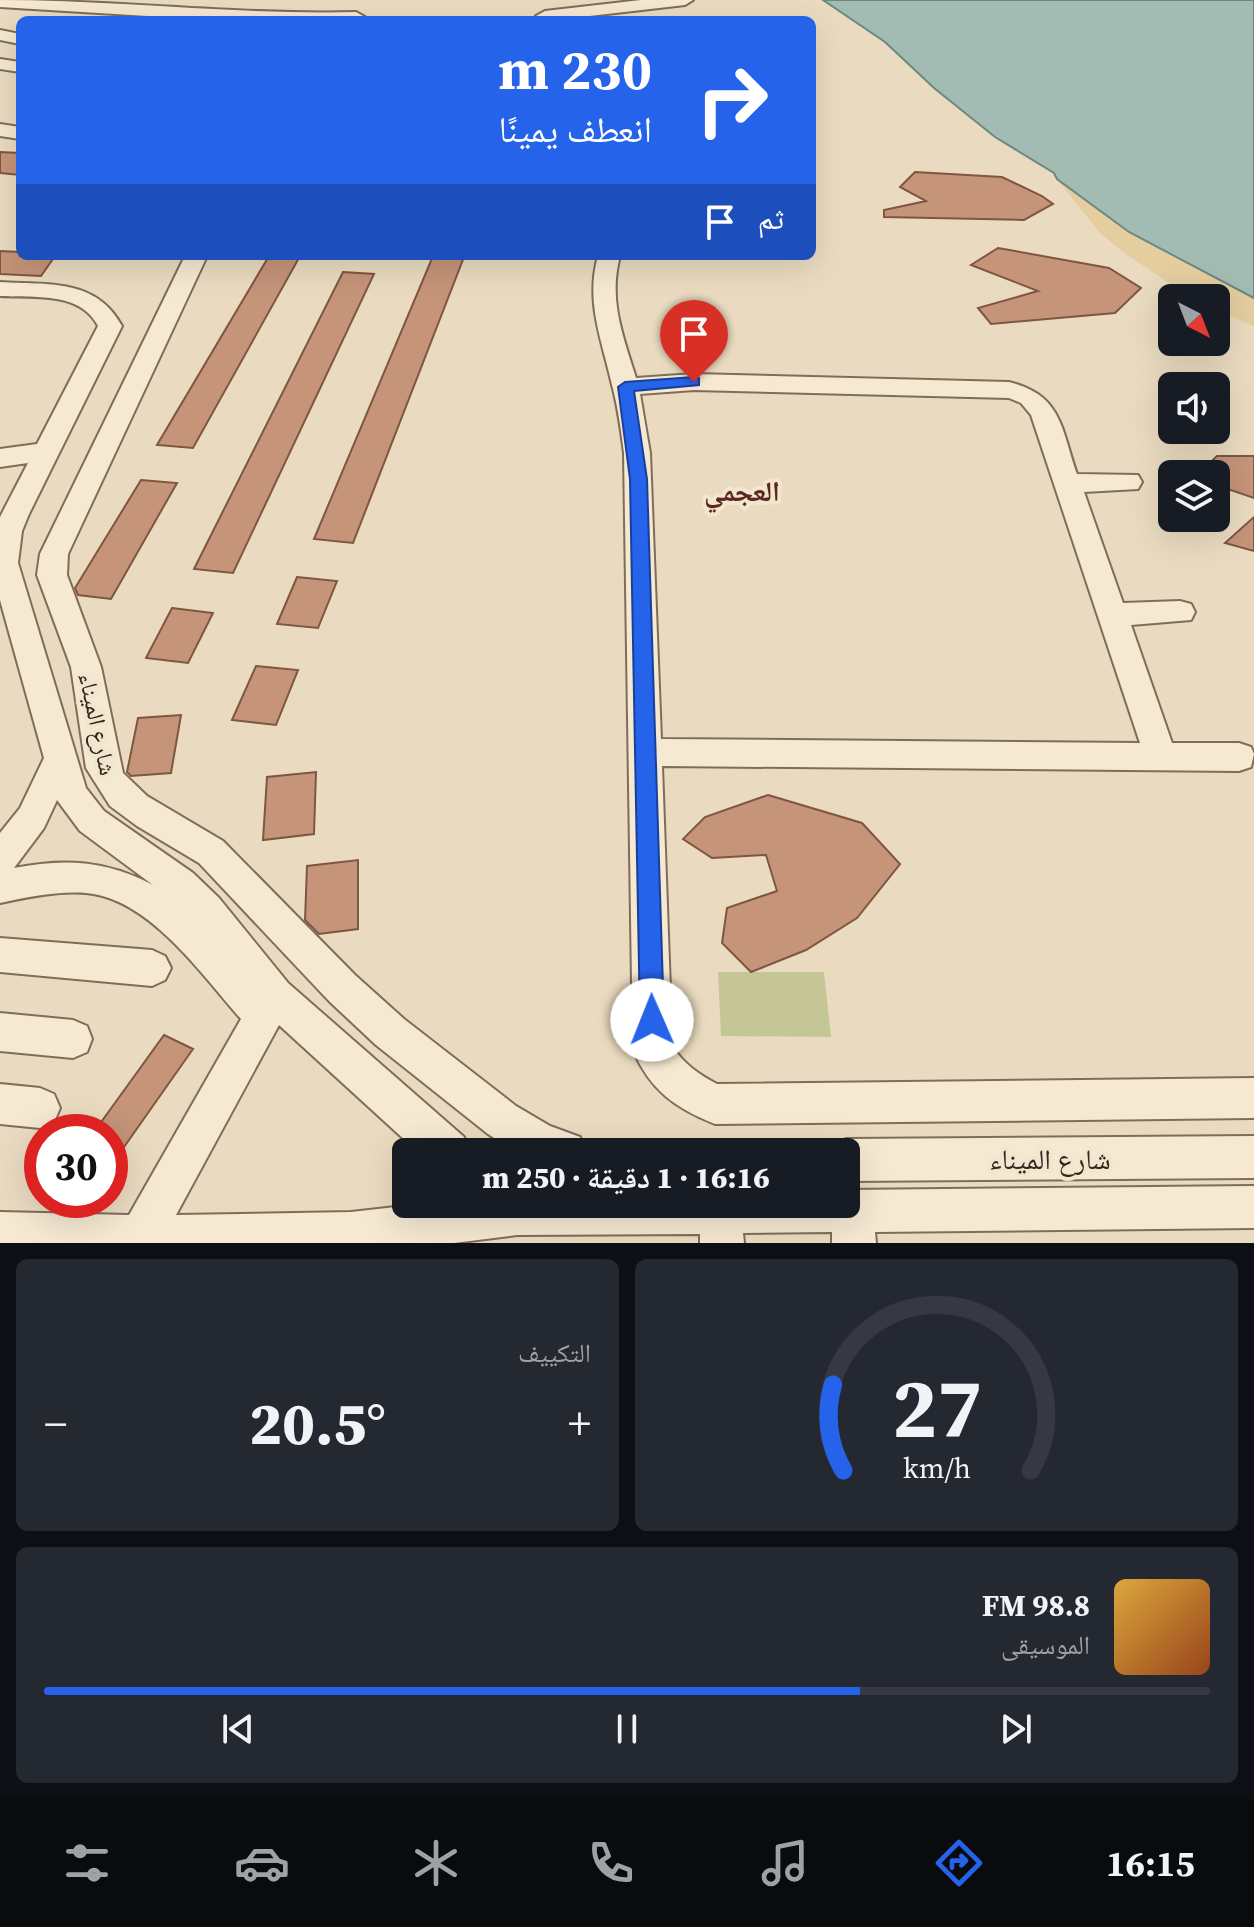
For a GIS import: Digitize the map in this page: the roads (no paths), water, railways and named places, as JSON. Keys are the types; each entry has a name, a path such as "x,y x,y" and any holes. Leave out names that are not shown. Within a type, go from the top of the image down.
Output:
{"street":[{"path":"543,15 637,13 685,0"},
{"path":"0,2 180,16"},
{"path":"313,16 356,12"},
{"name":"شارع الميناء","path":"194,260 54,554 52,575 86,667 103,768 108,781 126,802 211,852 342,988 444,1077 532,1138"},
{"path":"608,260 602,280 603,311 625,387 638,479 653,1050 665,1074 686,1090 715,1104 1254,1098"},
{"path":"0,289 73,294 103,310 110,326 8,531 2,563 71,794 92,821 180,884 206,910 269,1006"},
{"path":"0,304 103,310"},
{"path":"625,387 694,382 1009,390 1027,395 1038,403 1161,757"},
{"path":"0,458 49,451"},
{"path":"1067,483 1128,482"},
{"path":"1112,615 1180,612"},
{"path":"646,752 1239,757"},
{"path":"4,849 38,808 59,761"},
{"path":"0,887 59,875 91,876 119,883 144,895 269,1006 432,1138"},
{"path":"0,955 152,968"},
{"path":"140,1237 269,1006"},
{"path":"0,1032 73,1039"},
{"path":"0,1104 40,1108"},
{"name":"شارع الميناء","path":"860,1160 1254,1157"},
{"path":"611,1218 721,1228 853,1227 1254,1207"},
{"path":"0,1234 140,1237 351,1234 454,1218"}],"water":[{"path":"823,0 1254,0 1254,298 1129,232 1057,179 1054,173 995,137 934,88 885,42"}],"district":[{"name":"العجمي","path":"742,491"}]}
